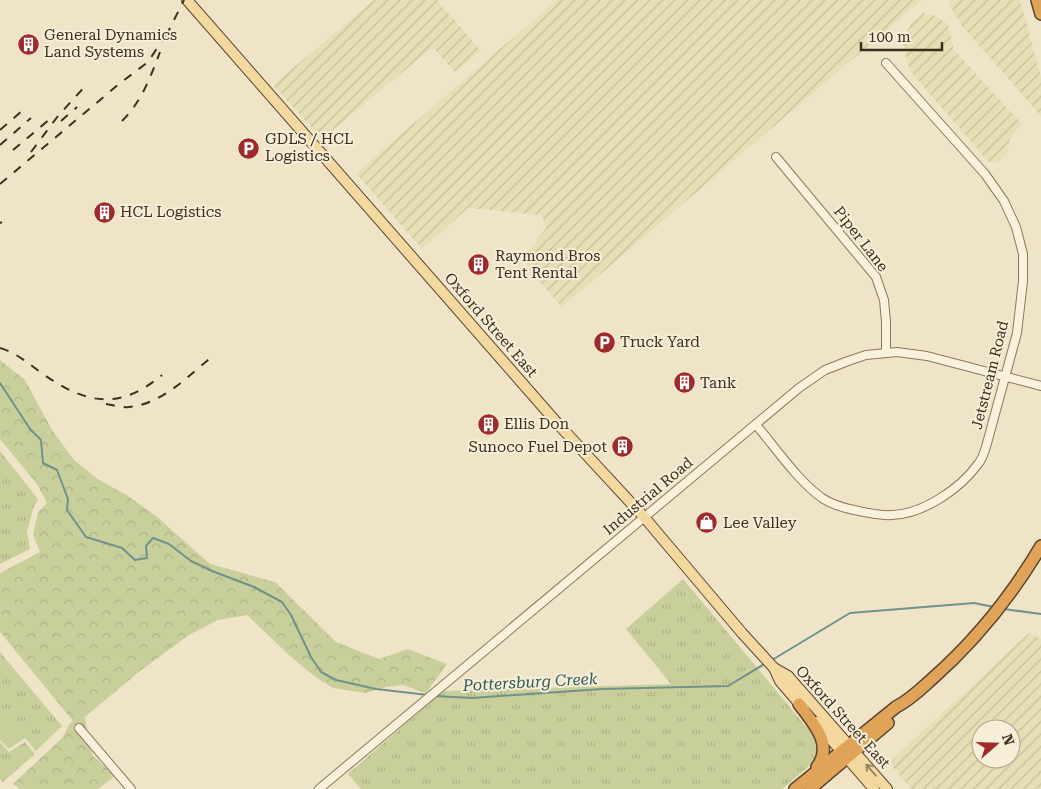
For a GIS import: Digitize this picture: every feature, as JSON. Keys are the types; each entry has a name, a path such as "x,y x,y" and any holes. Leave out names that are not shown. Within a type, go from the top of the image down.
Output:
{"highway":[{"path":"1037,0 1041,14"},
{"path":"795,789 809,784 848,752 896,707 907,701 960,654 1028,568 1041,546"},
{"path":"799,704 818,730 823,742 823,758 809,784"}],"main road":[{"name":"Oxford Street East","path":"187,0 558,424 644,517 774,668 780,681 799,704 887,789"},
{"name":"Oxford Street East","path":"774,668 788,676 848,752 874,789"}],"street":[{"name":"Jetstream Road","path":"756,425 808,486 824,500 872,514 893,515 916,510 942,498 979,464 986,447 1016,333 1023,281 1023,254 1016,227 1004,201 985,174 886,63"},
{"name":"Piper Lane","path":"776,157 876,277 884,300 886,354"},
{"name":"Industrial Road","path":"319,789 440,690 799,388 825,370 866,355 897,352 927,356 1041,386"},
{"path":"79,728 131,789"}],"shaded area":[{"path":"374,0 437,0 481,51 455,72 433,47 322,139 273,85"},
{"path":"557,0 922,0 562,307 531,272 524,257 546,228 542,215 468,208 422,249 356,173"},
{"path":"950,0 1020,0 1041,77 1041,116 962,26 950,6"},
{"path":"923,13 933,15 948,24 954,50 1021,123 1010,139 1007,154 997,163 988,161 910,71 905,54 904,39 910,25"},
{"path":"1029,633 1041,639 1041,789 911,789 889,762"}],"green space":[{"path":"0,360 25,380 52,430 74,460 99,480 125,494 156,516 210,564 275,582 336,642 379,659 408,649 447,664 426,693 403,685 365,693 333,688 314,676 290,656 247,615 218,620 189,635 140,671 85,717 89,745 93,756 115,776 98,789 20,789 13,784 63,737 73,721 0,632 0,573 40,552 33,535 38,512 47,503 37,484 0,439"},
{"path":"0,451 38,499 33,509 27,532 30,549 0,564"},
{"path":"683,579 814,736 819,751 815,761 782,789 361,789 348,774 443,691 671,684 626,629"},
{"path":"0,652 62,726 36,751 25,738 9,749 0,740"},
{"path":"4,721 16,724 19,730 20,735 9,745 4,744 0,739 0,724"},
{"path":"0,742 9,752 25,742 35,754 3,782 0,779"}],"waterway":[{"name":"Pottersburg Creek","path":"0,383 30,429 41,440 43,463 57,470 68,499 67,510 86,537 122,548 135,560 147,558 146,546 153,538 169,544 191,561 254,587 282,602 291,615 311,657 321,672 336,680 376,689 428,695"},
{"name":"Pottersburg Creek","path":"772,660 850,613 974,603 994,607"},
{"name":"Pottersburg Creek","path":"1004,609 1041,614"},
{"name":"Pottersburg Creek","path":"435,696 472,698 602,689 728,686 766,663"}],"railway":[{"path":"166,36 184,0"},
{"path":"0,184 148,62 169,30"},
{"path":"122,121 140,97 160,52"},
{"path":"31,152 58,116 88,83"},
{"path":"61,121 77,107"},
{"path":"0,130 22,111"},
{"path":"0,145 31,118"},
{"path":"13,150 50,119"},
{"path":"0,348 17,356 59,384 88,397 102,399 117,398 131,394 146,387 162,375"},
{"path":"106,404 129,407 153,400 175,387 214,355"}],"place":[{"name":"General Dynamics Land Systems","path":"28,44"},
{"name":"GDLS / HCL Logistics","path":"249,148"},
{"name":"HCL Logistics","path":"104,212"},
{"name":"Raymond Bros Tent Rental","path":"479,265"},
{"name":"Truck Yard","path":"604,342"},
{"name":"Tank","path":"684,383"},
{"name":"Ellis Don","path":"488,424"},
{"name":"Sunoco Fuel Depot","path":"623,447"},
{"name":"Lee Valley","path":"707,523"}]}
